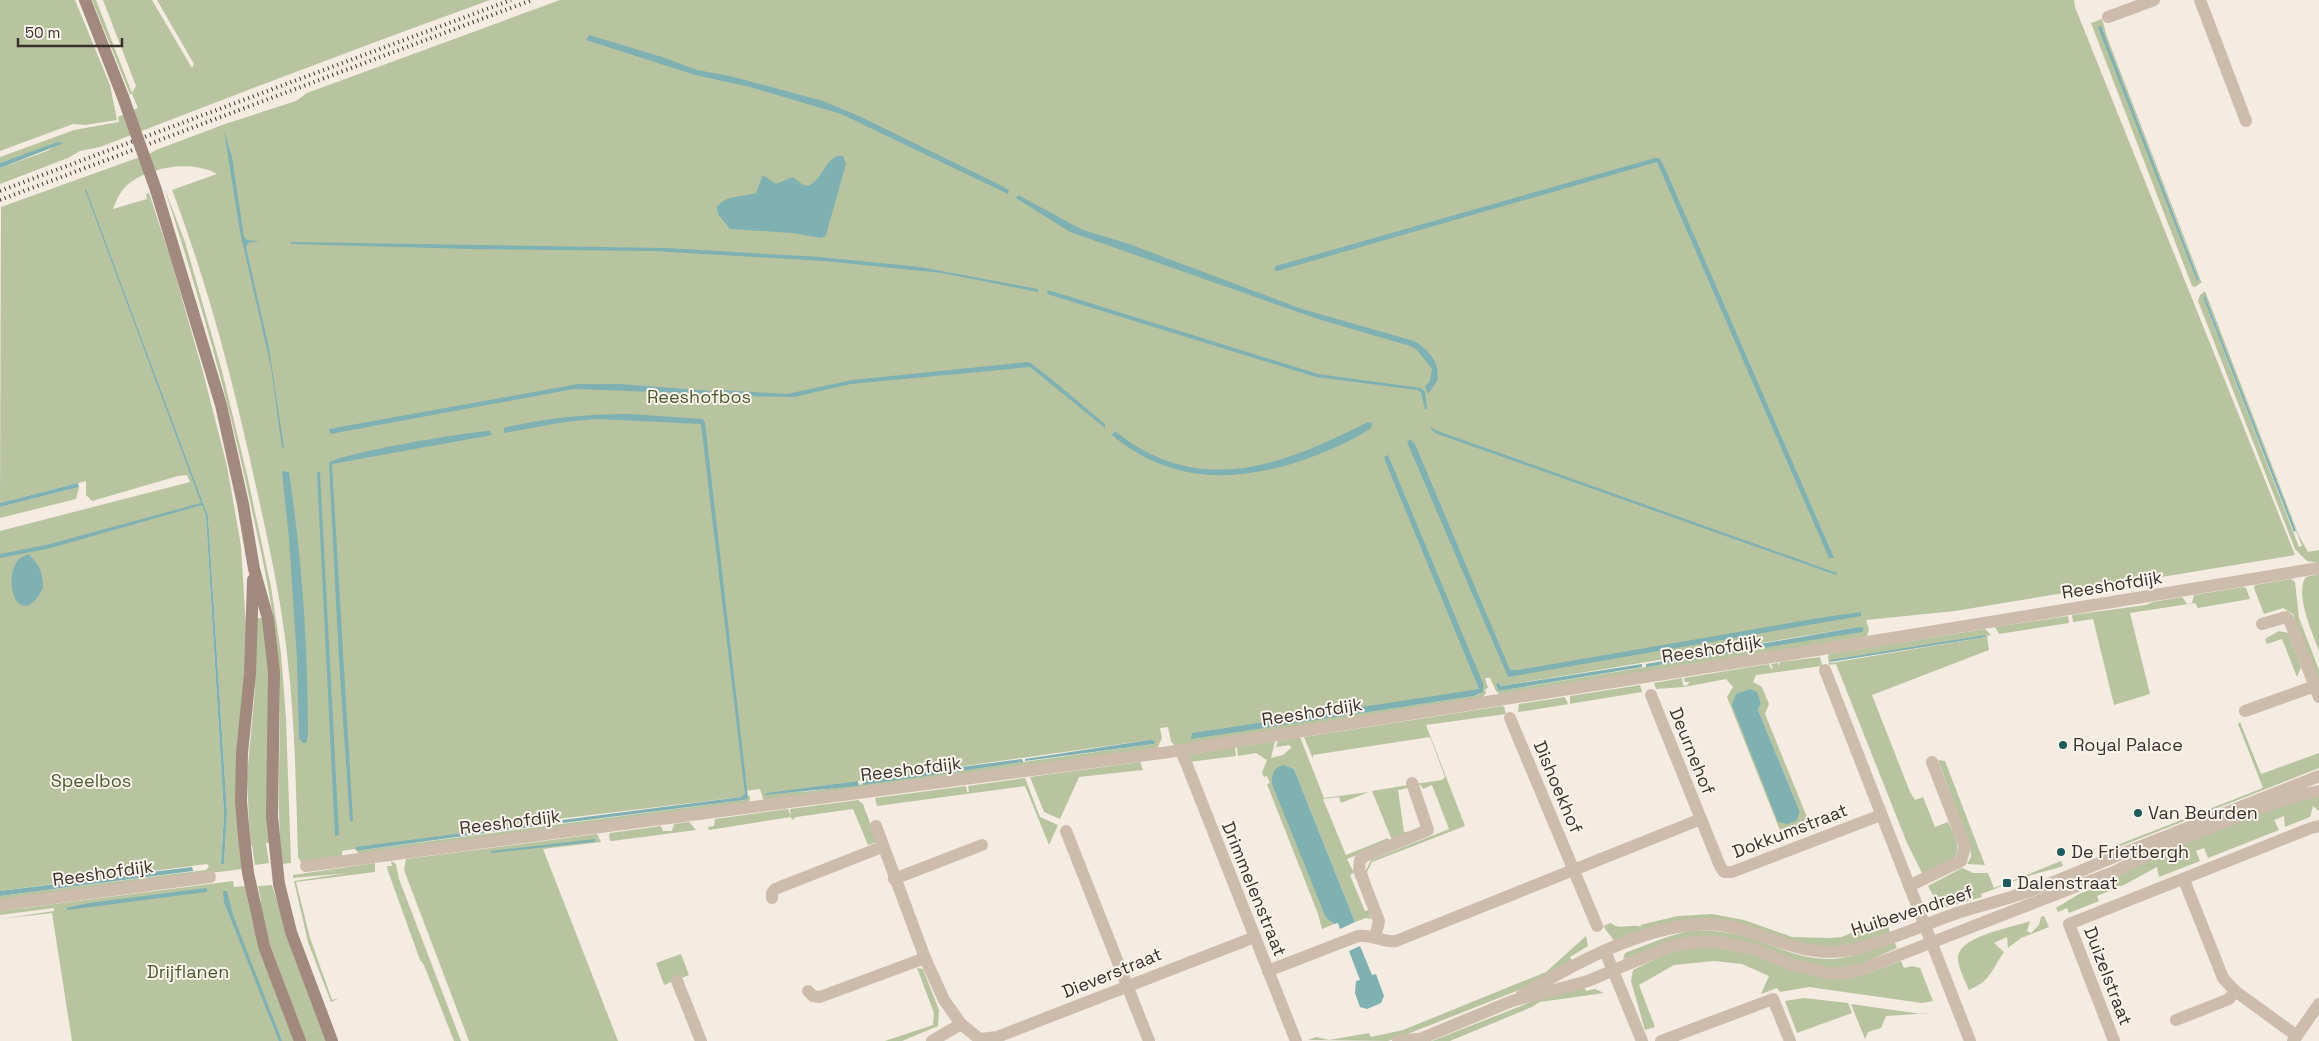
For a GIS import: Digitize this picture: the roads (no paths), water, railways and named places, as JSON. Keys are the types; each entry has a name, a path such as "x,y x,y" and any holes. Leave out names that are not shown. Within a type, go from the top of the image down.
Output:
{"main road":[{"path":"85,0 156,190 220,405 243,504 254,569 268,619 274,672 272,817 280,884 291,932 332,1041"},
{"path":"254,569 250,674 242,753 241,801 244,837 248,873 264,946 300,1041"}],"street":[{"path":"2108,17 2154,0"},
{"path":"2200,0 2246,121"},
{"name":"Reeshofdijk","path":"306,866 757,808 1182,750 1890,639 2319,568"},
{"path":"2245,711 2317,692 2290,622 2286,617 2262,624"},
{"path":"1825,670 1924,925 1930,945 1970,1041"},
{"name":"Deurnehof","path":"1651,695 1701,819"},
{"name":"Dishoekhof","path":"1510,718 1574,871"},
{"name":"Drimmelenstraat","path":"1182,750 1296,1041"},
{"path":"1908,886 1961,861 1965,852 1965,847 1932,762"},
{"name":"Huibevendreef","path":"1512,1001 1570,968 1605,951 1644,936 1681,926 1701,924 1726,926 1796,949 1822,953 1855,949 2038,888 2319,776"},
{"path":"1375,937 1379,920 1359,870 1360,860 1365,856 1428,830 1412,783"},
{"name":"Huibevendreef","path":"1398,1041 1416,1040 1512,1001 1588,981 1671,946 1697,942 1721,942 1756,950 1790,964 1826,973 1845,973 1863,969 1930,945 2116,871 2166,846 2257,809 2319,790"},
{"name":"Dokkumstraat","path":"1701,819 1720,866 1724,872 1732,872 1881,815"},
{"path":"1268,971 1358,936 1367,935 1389,942 1396,941 1701,819"},
{"path":"876,826 894,879 925,958 944,1000 961,1024 982,1040"},
{"path":"2319,826 2184,880 2223,978 2234,991 2295,1038 2319,1004"},
{"path":"1066,831 1149,1041"},
{"path":"894,879 982,845"},
{"path":"772,898 775,888 882,846"},
{"path":"1574,871 1597,926"},
{"name":"Reeshofdijk","path":"0,905 210,877"},
{"name":"Duizelstraat","path":"2114,1041 2069,924 2184,880"},
{"name":"Dieverstraat","path":"982,1040 997,1037 1255,936"},
{"path":"1605,951 1642,1041"},
{"path":"808,991 813,996 820,997 925,958"},
{"path":"677,981 700,1041"},
{"path":"2176,1020 2229,999 2234,991"},
{"path":"1661,1041 1773,999 1790,1041"},
{"path":"932,1041 961,1024"}],"water":[{"path":"2101,26 2199,280 2197,281 2098,27"},
{"path":"589,35 662,57 697,70 730,76 823,101 861,117 998,184 1009,190 1008,194 841,114 750,87 695,75 586,40"},
{"path":"224,131 232,157 244,237 247,240 259,241 248,243 246,247 269,348 284,448 282,448 271,367 240,232"},
{"path":"58,142 64,143 0,168 0,163"},
{"path":"837,156 843,156 846,164 826,235 822,238 792,233 730,229 718,214 717,207 725,200 756,193 763,175 776,184 793,177 803,185 808,186 816,180 832,159"},
{"path":"1659,158 1664,166 1834,558 1829,558 1657,162 1277,271 1274,270 1276,266"},
{"path":"86,189 208,516 227,812 224,864 221,864 224,814 206,516 202,505 47,549 0,558 0,554 46,545 201,503"},
{"path":"1018,195 1083,230 1126,243 1302,309 1414,341 1433,358 1437,368 1437,381 1428,394 1425,386 1430,381 1432,369 1417,350 1410,346 1318,319 1070,232 1016,198"},
{"path":"291,242 665,248 820,257 920,267 1038,289 1038,292 942,273 824,261 653,251 469,249 291,244"},
{"path":"1048,290 1318,374 1421,388 1425,392 1427,409 1425,410 1421,392 1417,390 1316,377 1047,294"},
{"path":"2205,296 2296,531 2294,532 2203,297"},
{"path":"1028,362 1105,424 1105,428 1030,367 851,384 794,397 719,396 720,390 787,394 852,380"},
{"path":"578,384 620,384 711,391 710,394 574,389 330,434 329,429"},
{"path":"629,414 703,419 705,423 748,798 493,832 493,829 741,797 745,794 701,424 596,419 565,422 504,433 504,428 537,421"},
{"path":"1368,422 1372,423 1371,428 1364,433 1317,455 1283,466 1232,475 1207,475 1182,471 1158,463 1135,451 1112,435 1115,431 1147,452 1178,464 1210,469 1241,468 1273,462 1304,451"},
{"path":"1431,427 1837,573 1836,575 1435,433"},
{"path":"490,431 492,435 332,464 353,821 350,821 339,661 329,463 337,459 378,449"},
{"path":"1410,439 1415,444 1510,670 1825,617 1861,612 1861,616 1508,677 1407,442"},
{"path":"1388,455 1483,683 1483,692 1474,696 1191,739 1192,733 1479,689 1386,463 1384,457"},
{"path":"282,471 289,472 301,570 307,669 308,736 306,743 303,743 299,738 297,659 289,539"},
{"path":"317,472 320,472 339,835 335,836"},
{"path":"78,483 79,487 0,507 0,503"},
{"path":"28,554 40,568 43,588 35,601 27,606 20,604 15,598 12,589 12,578 14,568 19,559"},
{"path":"1858,627 1864,628 1862,632 1646,667 1646,664"},
{"path":"1985,635 1986,637 1830,662 1831,660"},
{"path":"1642,664 1642,667 1499,691 1496,684 1499,683 1501,686"},
{"path":"1750,689 1757,692 1761,704 1758,710 1800,812 1796,821 1787,824 1778,822 1732,705 1736,694"},
{"path":"1149,740 1155,741 1154,744 1025,761 1025,759"},
{"path":"1022,759 1023,762 863,785 862,780"},
{"path":"1284,765 1294,769 1355,922 1340,929 1338,923 1334,924 1326,918 1272,784 1274,771"},
{"path":"858,781 859,786 764,795 767,793"},
{"path":"486,830 486,833 356,850 356,847"},
{"path":"595,839 593,842 491,853 491,851"},
{"path":"192,867 193,871 0,896 0,891"},
{"path":"206,888 208,890 206,892 68,910 66,908 89,903"},
{"path":"223,891 227,891 233,915 282,1041 279,1041 224,902"},
{"path":"1360,946 1372,975 1376,974 1384,996 1381,1003 1367,1009 1360,1007 1355,993 1356,981 1360,980 1349,951"}],"railway":[{"path":"0,191 511,0"},
{"path":"0,200 532,0"}],"place":[{"name":"Royal Palace","path":"2063,745"},
{"name":"Van Beurden","path":"2138,813"},
{"name":"De Frietbergh","path":"2061,852"},
{"name":"Dalenstraat","path":"2007,883"}],"park label":[{"name":"Reeshofbos","path":"699,397"},
{"name":"Speelbos","path":"91,781"},
{"name":"Drijflanen","path":"188,972"}]}
